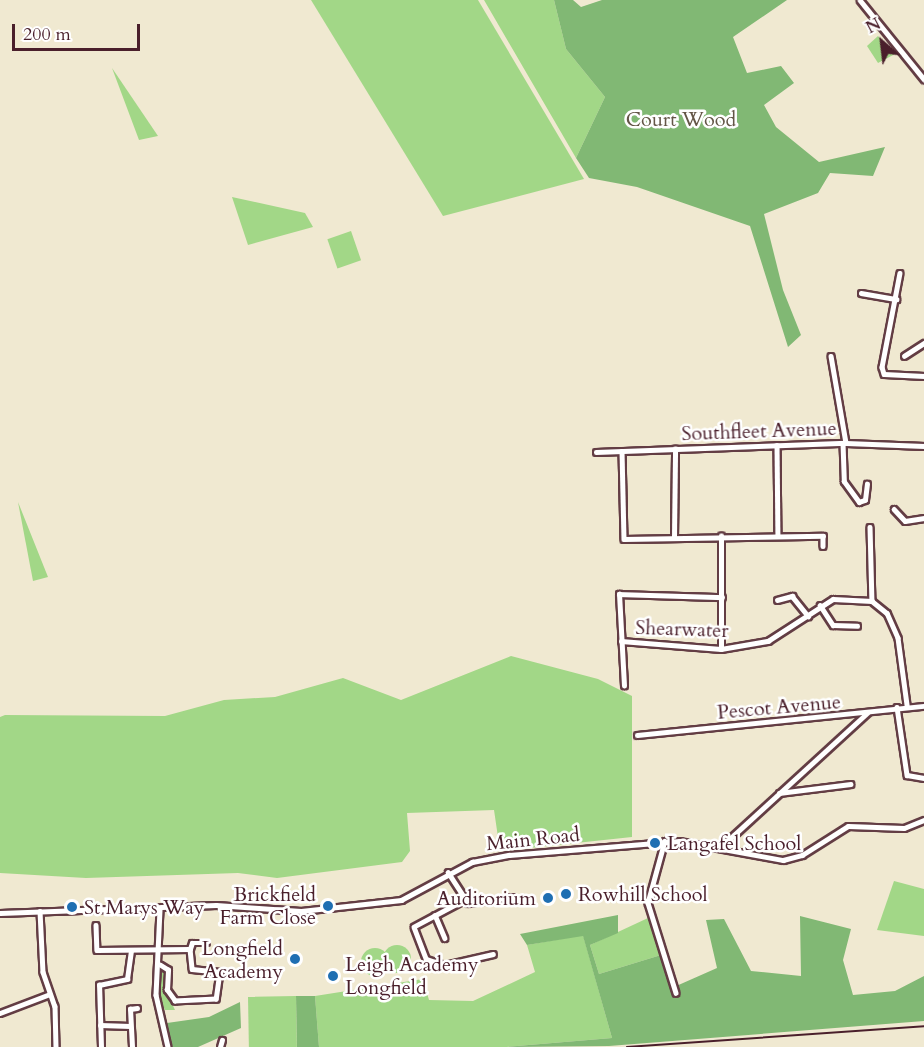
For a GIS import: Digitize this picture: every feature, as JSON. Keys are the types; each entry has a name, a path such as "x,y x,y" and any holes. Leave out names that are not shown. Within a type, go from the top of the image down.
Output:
{"main road":[{"name":"Main Road","path":"0,913 160,910 216,905 283,913 390,902 413,895 448,872 509,855 665,841 722,846 783,860 802,855 848,826 904,828 924,820"}],"street":[{"path":"860,0 924,79"},
{"path":"900,273 884,374 924,376"},
{"path":"861,293 896,299"},
{"path":"904,356 924,343"},
{"path":"831,356 844,443 844,481 859,502 865,500 867,484"},
{"name":"Southfleet Avenue","path":"596,452 844,443 924,446"},
{"path":"777,446 778,535"},
{"path":"674,537 675,449"},
{"path":"622,451 624,539 823,536 823,546"},
{"path":"903,510 895,511 905,521 924,518"},
{"path":"870,527 872,601 888,613 898,638 907,705"},
{"path":"721,536 721,649"},
{"path":"624,686 619,594 722,597"},
{"path":"777,600 792,596 808,616"},
{"name":"Shearwater","path":"621,641 721,649 768,641 833,599 872,601"},
{"path":"820,606 833,625 856,626"},
{"name":"Pescot Avenue","path":"637,735 867,713 907,705 924,706"},
{"path":"897,707 907,775 924,778"},
{"path":"722,846 867,713"},
{"path":"779,793 850,784"},
{"path":"665,841 648,903 676,993"},
{"path":"448,872 463,901"},
{"path":"493,954 445,965 426,959 412,930 463,901 512,897"},
{"path":"160,910 160,965 156,994 168,1047"},
{"path":"40,911 42,971 50,994 56,1047"},
{"path":"435,915 445,938"},
{"path":"96,926 97,950 190,949"},
{"path":"160,965 168,970 167,989 173,1000 212,1003 220,972 192,969 190,949 192,943 207,943"},
{"path":"101,1047 99,985 127,979 131,951"},
{"path":"0,1013 50,994"},
{"path":"132,1047 130,1010 137,1008"},
{"path":"100,1025 130,1026"},
{"path":"220,1047 222,1040"}],"green space":[{"path":"311,0 478,0 584,179 443,216"},
{"path":"484,0 554,0 566,49 605,97 576,158"},
{"name":"Court Wood","path":"554,0 573,0 581,7 602,0 787,0 733,37 747,73 781,66 794,83 764,105 776,127 819,162 885,147 873,176 830,173 818,193 764,214 783,290 801,335 788,347 750,226 637,187 589,178 576,158 605,97 566,49"},
{"path":"878,36 895,54 878,63 867,46"},
{"path":"112,68 158,136 139,140"},
{"path":"232,197 305,213 313,227 248,245"},
{"path":"351,231 361,260 337,268 327,239"},
{"path":"18,502 48,577 33,581"},
{"path":"511,656 598,679 632,696 632,837 500,851 494,810 407,813 410,851 402,862 277,878 238,873 86,878 0,873 0,717 5,715 165,716 224,700 275,697 343,678 401,700"},
{"path":"894,881 924,889 924,936 877,930"},
{"path":"618,915 618,933 590,945 599,974 661,955 674,987 717,968 706,920 724,919 751,971 801,976 800,916 851,929 843,960 853,995 895,991 924,976 924,1021 609,1046 506,1047 612,1038 583,936 527,945 520,934"},
{"path":"648,918 661,955 599,974 590,945"},
{"path":"583,935 612,1038 506,1047 319,1047 315,996 423,979 429,1000 473,1001 535,972 527,945"},
{"path":"397,945 407,949 411,959 407,969 397,973 387,969 383,959 387,949"},
{"path":"375,948 385,952 389,962 385,972 375,976 365,972 361,962 365,952"},
{"path":"161,968 167,972 165,989 175,1010 165,1010 158,995"},
{"path":"296,996 297,1047 249,1047 248,997"},
{"path":"296,996 315,996 319,1047 297,1047"},
{"path":"240,1002 241,1028 198,1047 171,1047 167,1023 209,1017"}],"railway":[{"path":"627,1047 924,1026"}],"place":[{"name":"Langafel School","path":"655,843"},
{"name":"Rowhill School","path":"566,894"},
{"name":"Auditorium","path":"548,898"},
{"name":"Brickfield Farm Close","path":"328,906"},
{"name":"St Marys Way","path":"72,907"},
{"name":"Longfield Academy","path":"295,959"},
{"name":"Leigh Academy Longfield","path":"333,976"}]}
